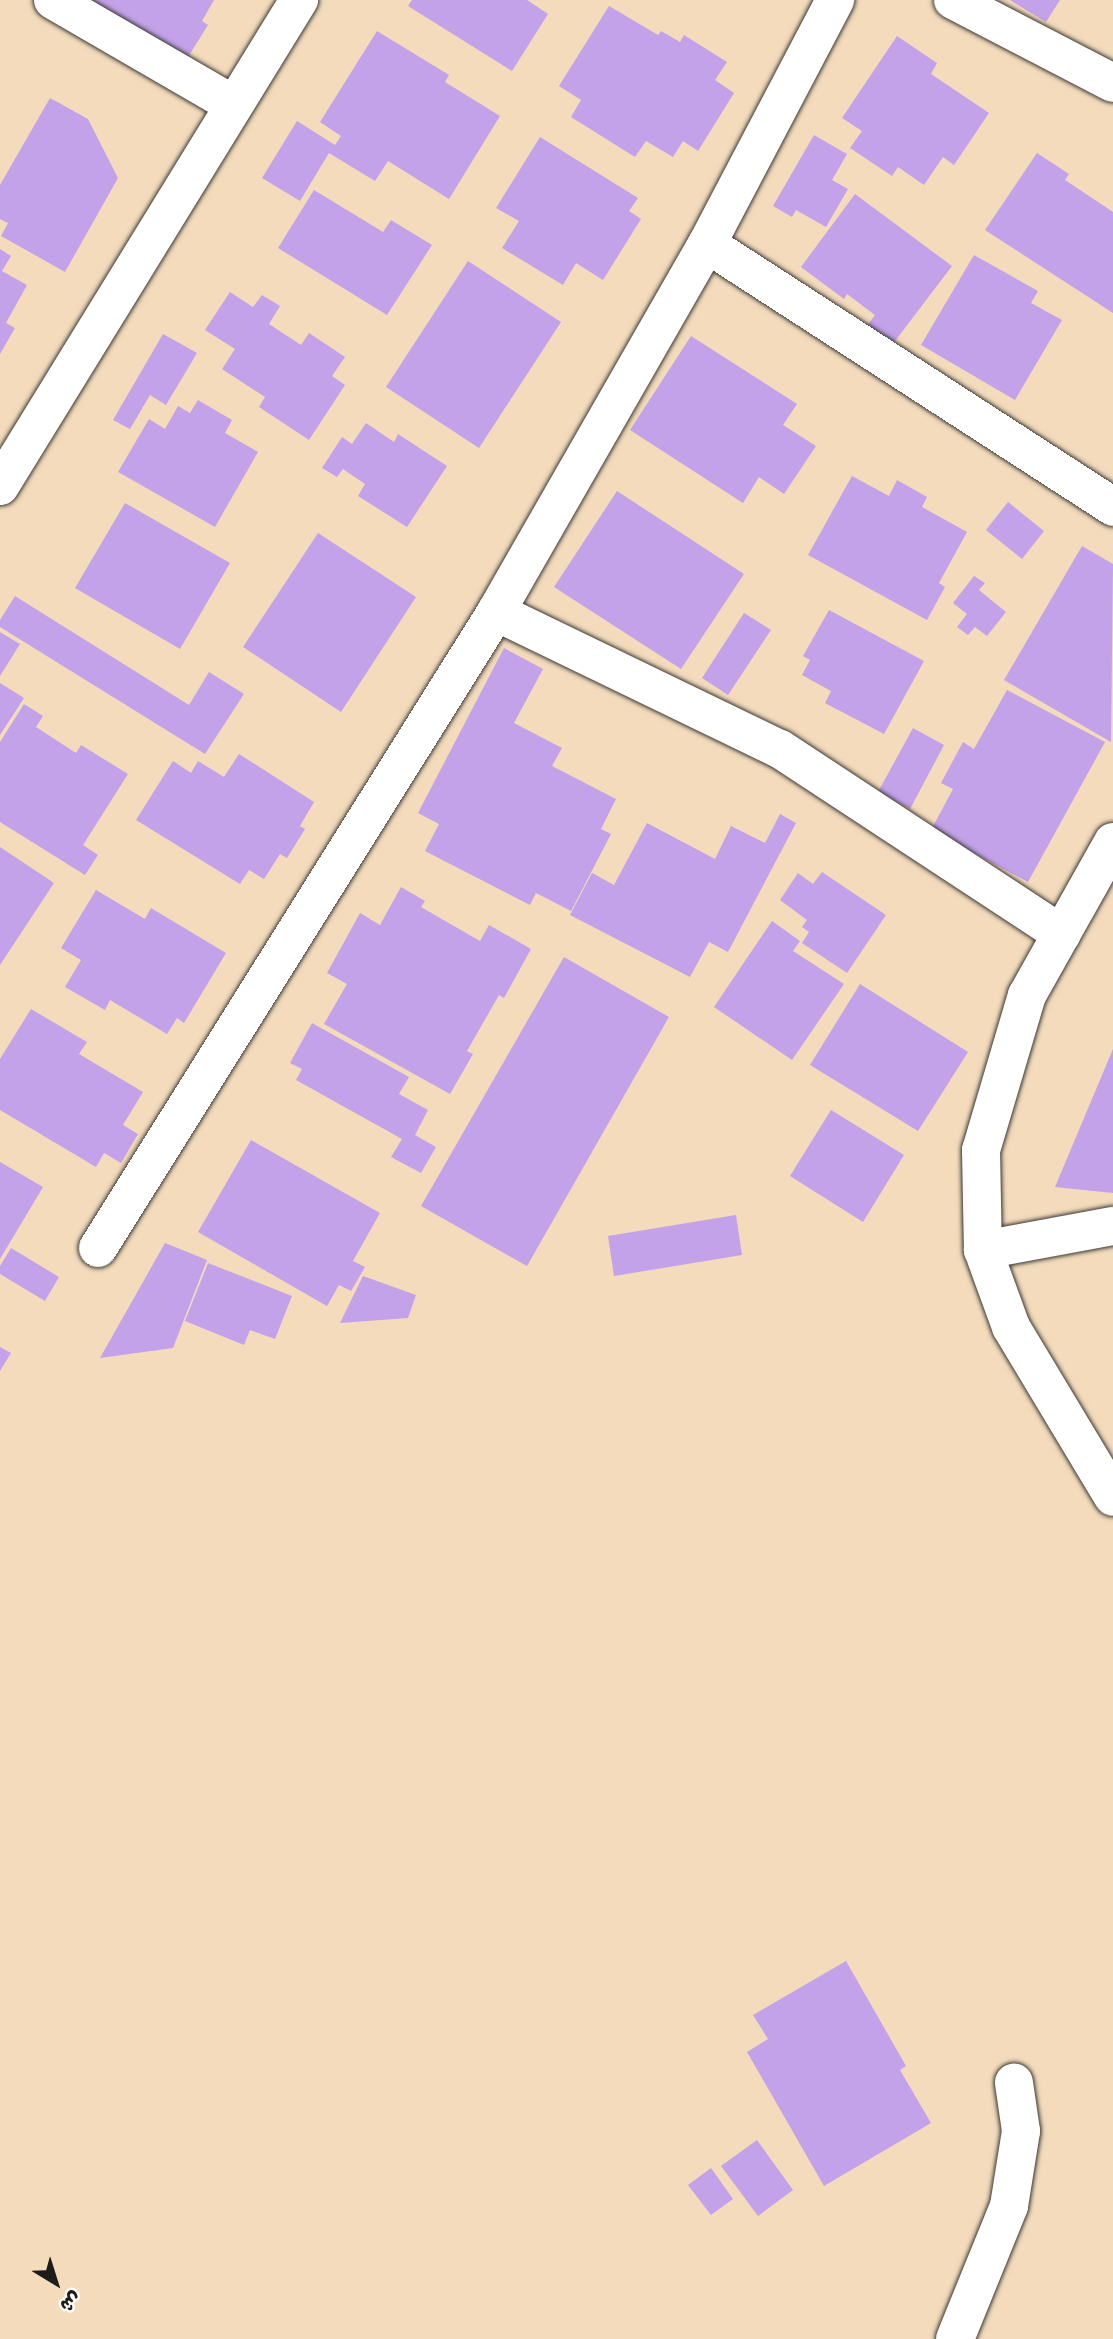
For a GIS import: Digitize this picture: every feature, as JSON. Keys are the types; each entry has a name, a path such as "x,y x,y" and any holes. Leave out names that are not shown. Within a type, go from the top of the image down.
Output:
{"street":[{"path":"53,0 234,105"},
{"path":"1,482 299,0"},
{"path":"98,1248 496,612 707,244 835,0"},
{"path":"953,0 1113,83"},
{"path":"707,244 1113,507"},
{"path":"496,612 780,749 1062,934"},
{"path":"1113,842 1027,995 981,1150 983,1250 1011,1327 1113,1497"},
{"path":"983,1250 1113,1226"},
{"path":"955,2339 1009,2206 1021,2131 1014,2083"}],"building":[{"path":"86,0 214,0 202,21 208,25 183,65"},
{"path":"412,0 527,0 548,14 512,71 408,6"},
{"path":"1010,0 1060,0 1046,22"},
{"path":"609,6 658,35 661,31 680,42 684,35 727,62 715,80 734,93 698,151 683,141 673,157 646,141 635,157 571,117 581,100 559,86"},
{"path":"377,31 449,75 445,82 500,116 449,199 388,161 375,181 329,153 300,201 262,178 297,121 335,145 341,136 320,122"},
{"path":"897,36 937,63 931,74 989,113 954,165 943,157 924,185 898,167 892,176 850,148 862,131 842,118"},
{"path":"50,98 88,119 118,178 65,272 1,236 8,223 0,219 0,185"},
{"path":"814,135 847,154 832,180 848,189 826,227 796,210 792,217 773,206"},
{"path":"540,137 638,198 629,211 641,219 603,280 576,263 563,285 502,248 519,221 496,208"},
{"path":"1037,153 1069,174 1065,180 1113,212 1113,313 985,230"},
{"path":"314,190 383,232 391,220 432,245 387,315 278,248"},
{"path":"855,194 952,266 889,349 863,331 875,315 847,294 844,299 801,267"},
{"path":"0,249 11,256 2,271 27,285 6,323 15,328 0,354"},
{"path":"974,255 1038,291 1031,303 1062,320 1015,400 921,345"},
{"path":"468,261 561,322 479,448 386,387"},
{"path":"230,292 253,307 262,295 280,306 269,324 301,345 309,333 345,357 332,376 345,385 309,440 259,407 265,397 222,369 235,349 205,330"},
{"path":"163,334 197,353 166,405 150,395 130,429 113,420"},
{"path":"691,336 797,404 783,425 816,446 784,494 759,477 743,503 630,430"},
{"path":"198,400 232,420 225,433 258,452 215,527 118,472 149,419 165,429 178,406 190,413"},
{"path":"366,423 394,442 398,434 447,466 407,527 358,496 365,484 343,469 337,477 322,468 342,437 352,444"},
{"path":"852,476 889,496 897,480 927,497 922,507 967,532 939,583 945,587 927,620 808,555"},
{"path":"617,491 744,574 681,669 554,587"},
{"path":"1008,502 1044,531 1022,559 986,530"},
{"path":"125,503 230,563 180,649 75,588"},
{"path":"318,533 416,597 341,712 243,647"},
{"path":"1082,546 1113,564 1111,742 1004,680"},
{"path":"974,576 985,583 979,590 1006,612 987,636 975,627 968,635 957,627 967,614 953,603"},
{"path":"15,596 189,705 209,672 244,694 205,754 0,627 0,620"},
{"path":"829,610 924,661 884,734 825,703 831,691 802,675 810,660 803,656"},
{"path":"744,613 771,630 728,695 702,678"},
{"path":"0,632 20,644 0,676"},
{"path":"504,648 543,669 514,723 562,748 552,766 616,799 601,829 611,834 571,911 536,893 530,905 425,851 439,824 418,813"},
{"path":"0,683 24,698 0,735"},
{"path":"1007,690 1105,742 1028,882 931,830 953,789 941,783 963,742 974,749"},
{"path":"24,704 43,716 36,727 76,753 81,745 128,774 83,845 98,855 85,875 0,822 0,742"},
{"path":"913,728 944,745 910,809 878,792"},
{"path":"239,754 314,802 300,826 305,829 287,858 280,854 264,879 249,870 240,884 136,820 173,761 191,773 198,761 224,777"},
{"path":"780,814 796,823 728,952 709,942 690,977 570,915 592,873 614,885 647,823 715,859 731,826 765,843"},
{"path":"0,847 54,883 0,965"},
{"path":"822,872 886,915 847,973 802,943 809,932 802,927 807,920 780,900 798,873 813,884"},
{"path":"401,887 425,901 421,907 480,941 489,925 531,949 504,998 499,995 467,1051 473,1054 450,1094 324,1024 347,984 327,973 360,913 380,925"},
{"path":"96,890 145,919 151,908 226,953 184,1023 177,1018 167,1034 110,1000 105,1010 65,987 81,960 61,948"},
{"path":"772,921 800,941 793,951 844,984 792,1060 714,1007"},
{"path":"564,957 669,1017 527,1266 421,1206"},
{"path":"860,984 968,1052 918,1131 810,1065"},
{"path":"31,1009 87,1042 79,1054 143,1092 123,1125 138,1134 121,1163 104,1153 96,1167 0,1110 0,1059"},
{"path":"312,1023 409,1077 399,1094 428,1110 415,1135 436,1147 421,1173 391,1157 402,1139 296,1080 302,1069 290,1063"},
{"path":"1113,1049 1113,1193 1055,1187"},
{"path":"831,1110 904,1155 863,1222 790,1176"},
{"path":"251,1140 380,1213 353,1261 365,1267 351,1291 339,1285 327,1306 198,1232"},
{"path":"0,1162 43,1187 0,1259"},
{"path":"736,1215 742,1255 614,1276 608,1236"},
{"path":"165,1243 207,1260 173,1348 100,1358"},
{"path":"11,1248 59,1277 45,1301 0,1274 0,1266"},
{"path":"208,1263 292,1296 275,1339 250,1330 244,1345 185,1321"},
{"path":"363,1276 416,1295 408,1318 340,1323"},
{"path":"0,1347 11,1353 0,1371"},
{"path":"846,1961 906,2066 900,2070 931,2123 824,2186 747,2052 768,2039 753,2015"},
{"path":"757,2140 793,2190 758,2216 721,2166"},
{"path":"711,2168 733,2199 711,2215 688,2185"}]}
